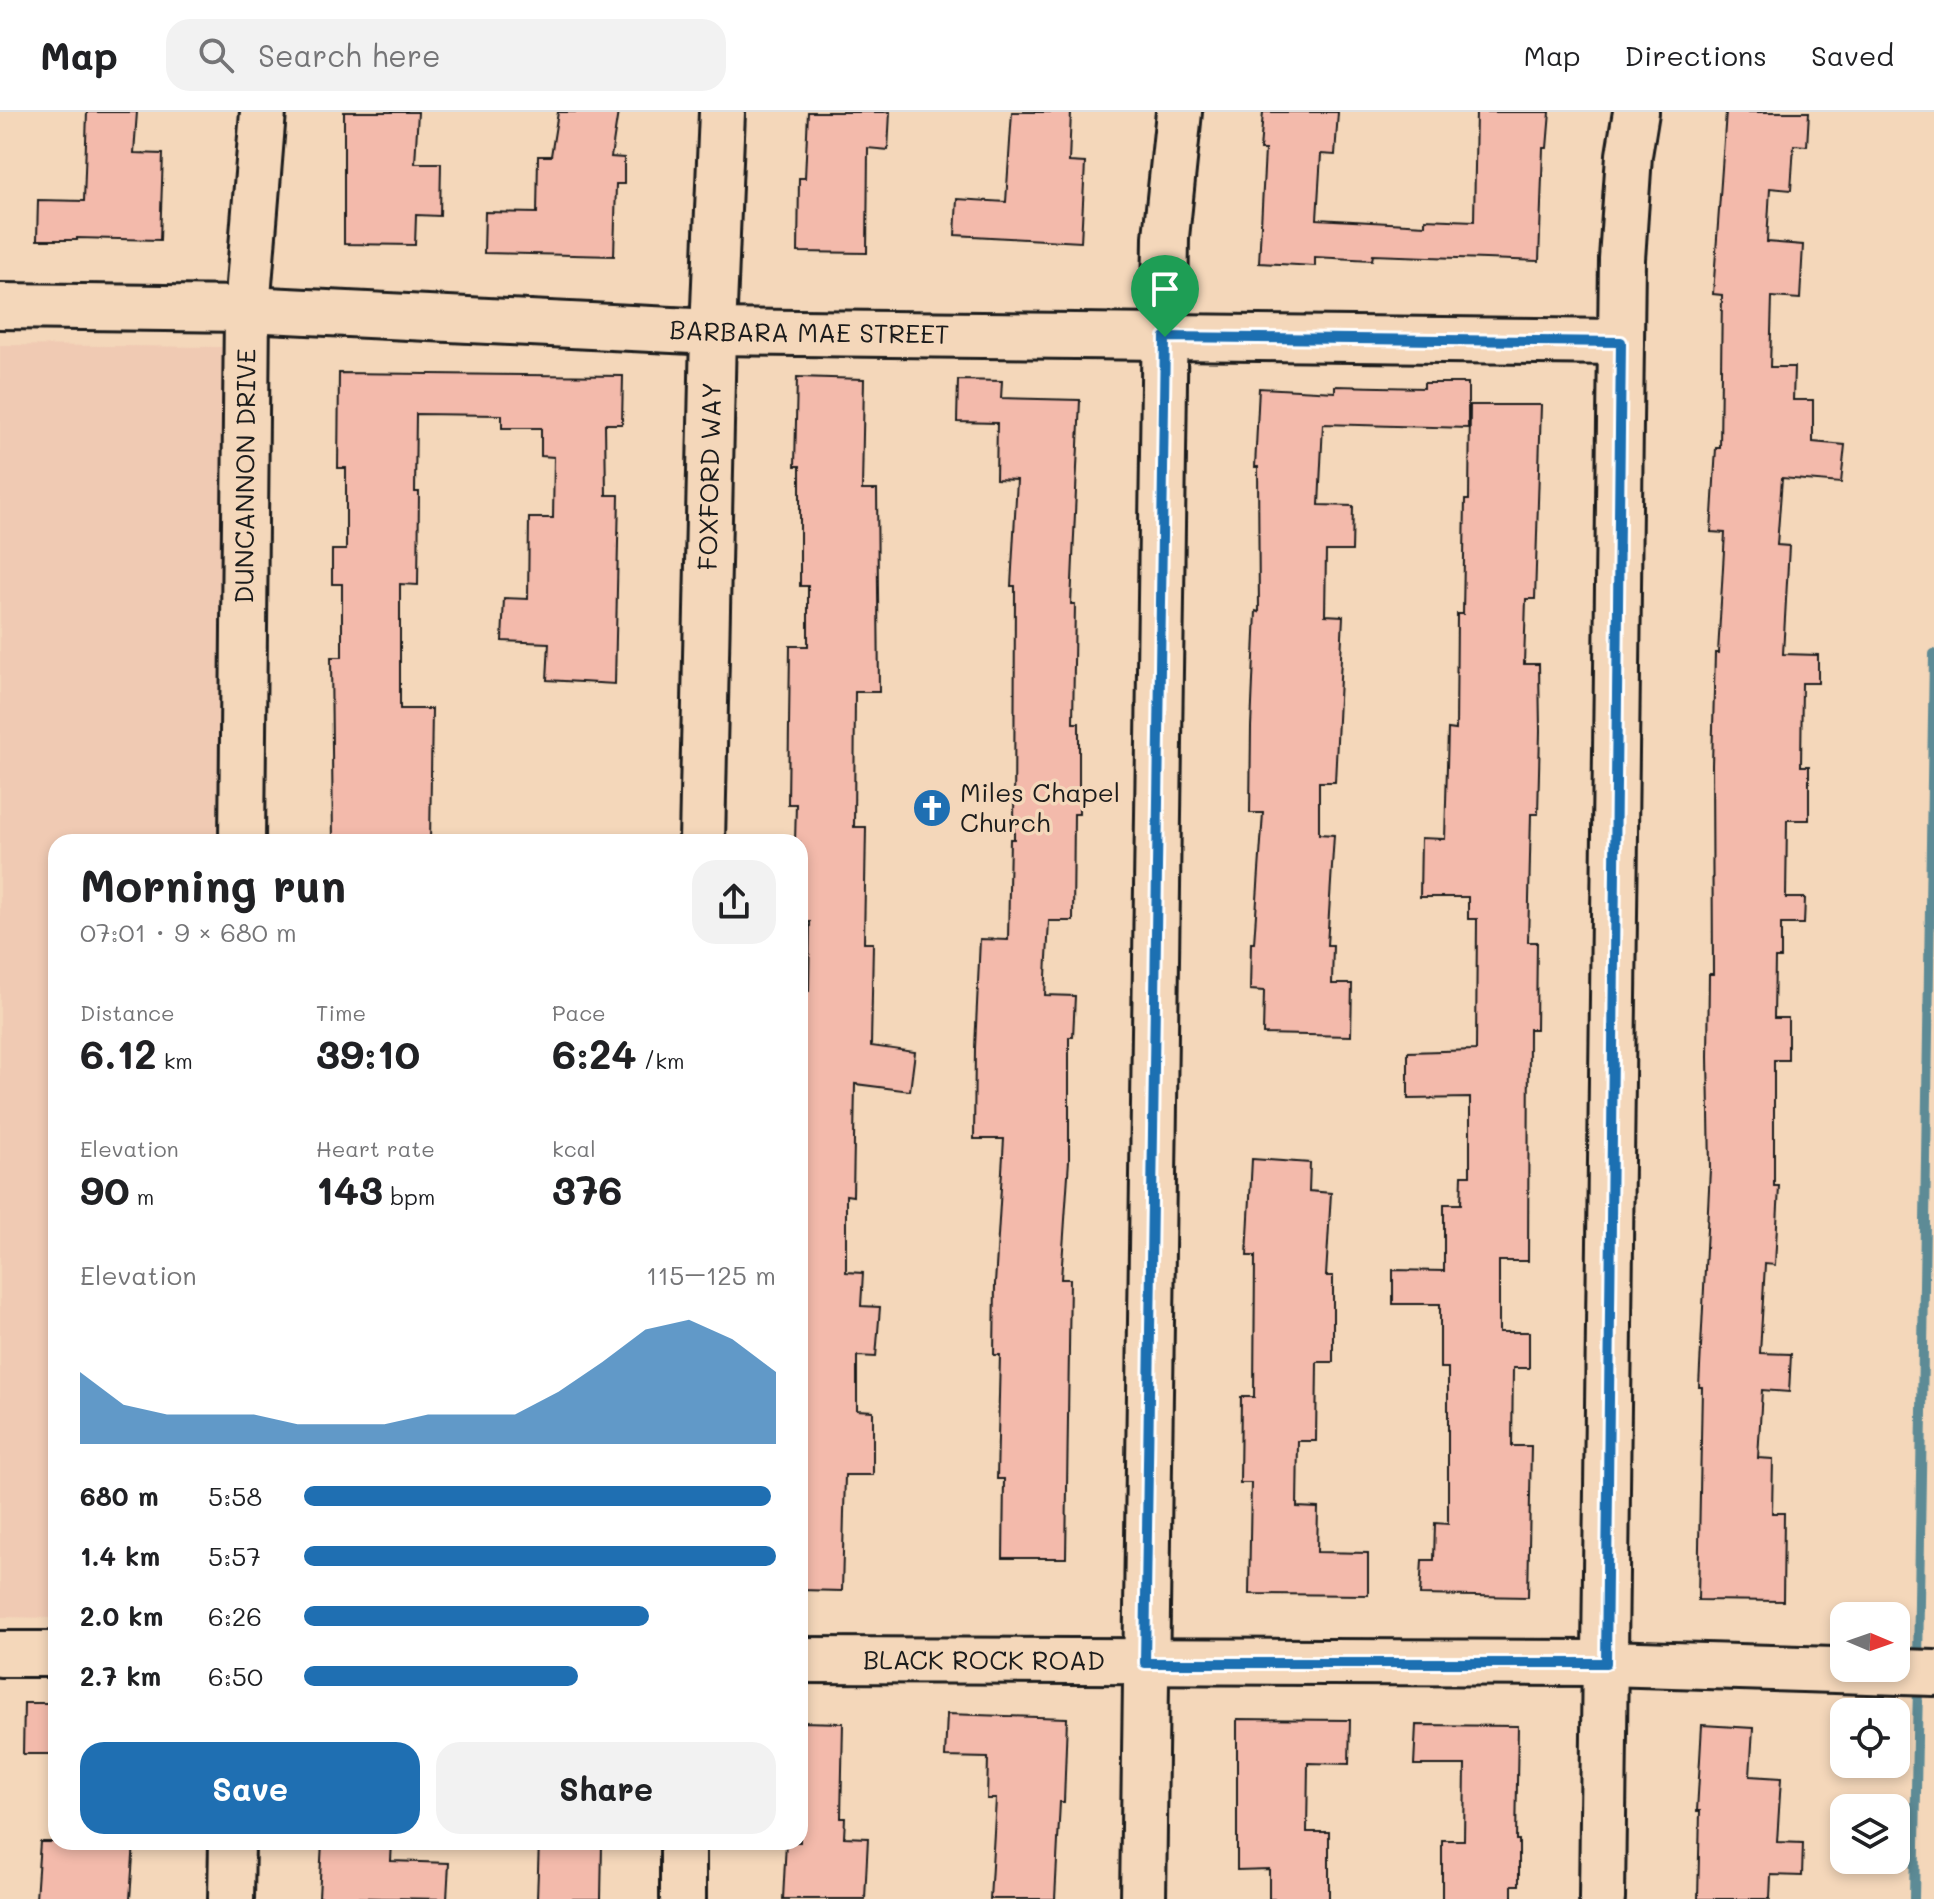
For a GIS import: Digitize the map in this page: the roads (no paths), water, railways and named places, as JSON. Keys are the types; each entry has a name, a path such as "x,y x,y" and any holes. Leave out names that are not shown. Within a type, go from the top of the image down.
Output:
{"street":[{"name":"DUNCANNON DRIVE","path":"242,834 247,309 263,112"},
{"name":"FOXFORD WAY","path":"702,834 713,332 722,112"},
{"path":"1143,1899 1166,237 1179,112"},
{"path":"1602,1899 1622,259 1629,155 1636,112"},
{"name":"BARBARA MAE STREET","path":"0,306 247,309 713,332 1621,342"},
{"path":"0,1654 48,1654"},
{"name":"BLACK ROCK ROAD","path":"808,1660 1606,1663 1934,1673"},
{"path":"231,1899 232,1850"},
{"path":"683,1850 683,1899"}],"waterway":[{"path":"1918,1664 1934,654"},
{"path":"1914,1899 1918,1684"}],"place":[{"name":"Miles Chapel Church","path":"932,808"}]}
